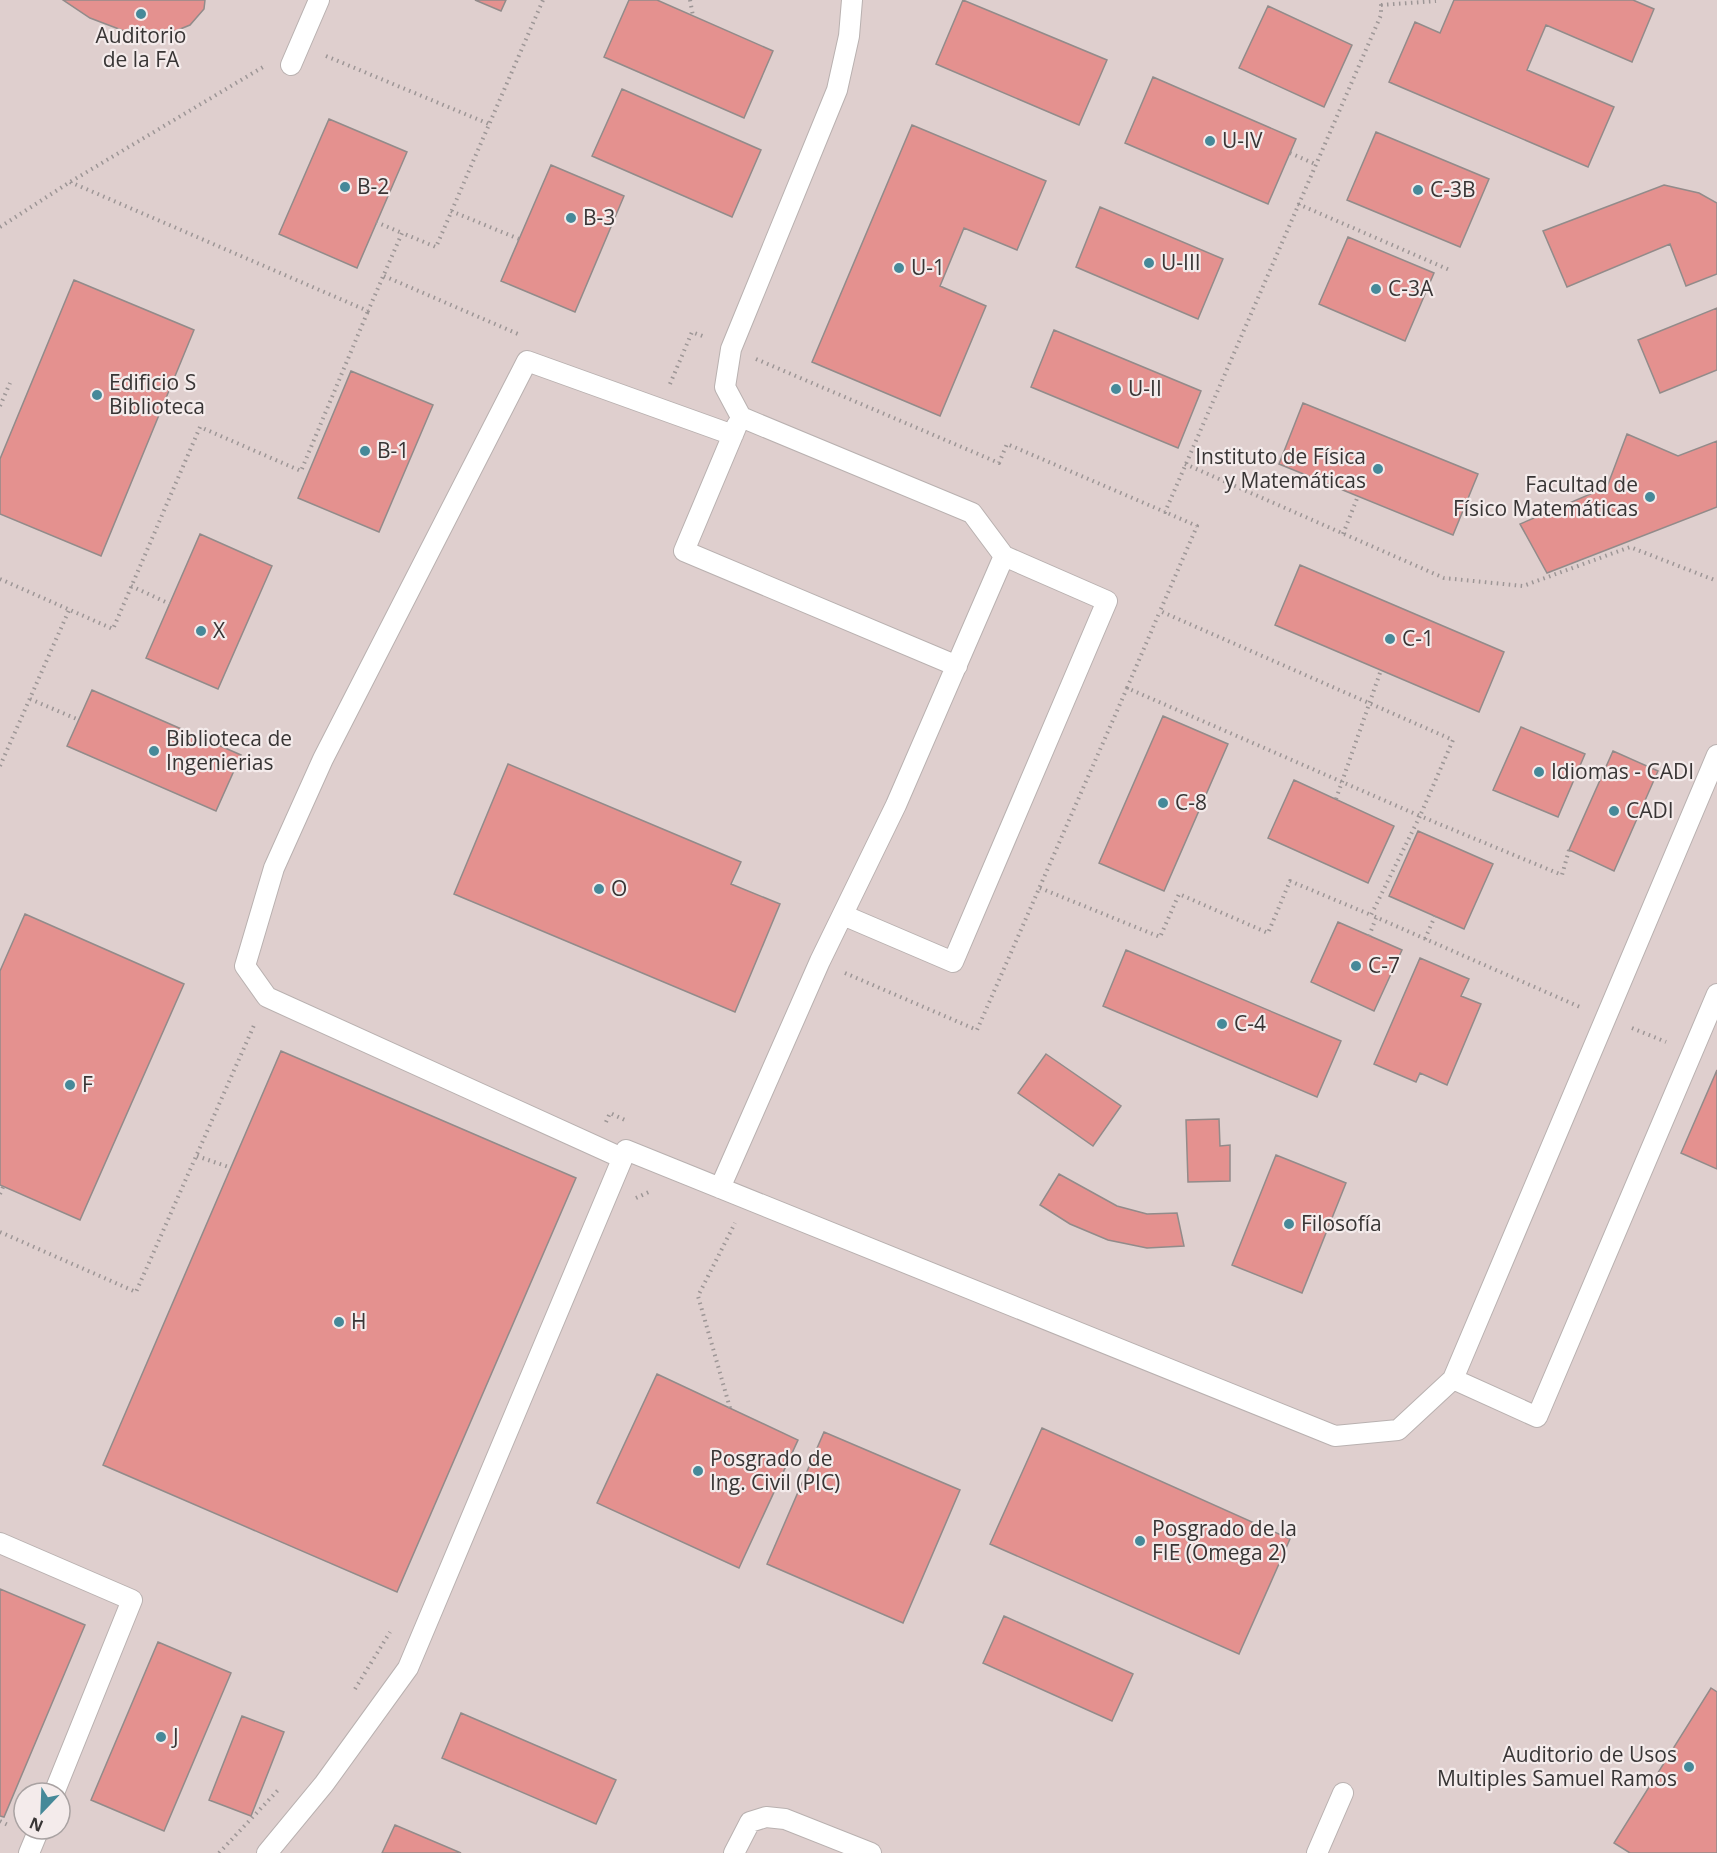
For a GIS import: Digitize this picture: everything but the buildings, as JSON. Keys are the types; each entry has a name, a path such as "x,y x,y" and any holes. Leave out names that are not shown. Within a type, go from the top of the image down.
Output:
{"lane":[{"path":"291,65 319,0"},
{"path":"843,915 953,962 1107,601 1004,556 972,513 741,417 725,387 731,349 837,90 849,36 852,0"},
{"path":"622,1158 267,997 245,966 274,868 323,759 527,361 733,435"},
{"path":"741,417 684,551 957,666"},
{"path":"720,1188 820,961 896,805 1004,556"},
{"path":"267,1853 324,1784 408,1668 626,1150 1335,1436 1398,1430 1453,1379 1717,755"},
{"path":"1453,1379 1537,1417 1694,1053 1717,994"},
{"path":"0,1543 132,1600 59,1781"},
{"path":"1317,1853 1343,1793"},
{"path":"734,1853 750,1822 766,1817 786,1819 871,1853"}],"path":[{"path":"376,222 435,247 543,0"},
{"path":"690,0 693,16"},
{"path":"1165,512 1381,15 1381,3 1436,1"},
{"path":"0,227 70,182 300,45 489,124"},
{"path":"1290,153 1315,164"},
{"path":"70,182 368,311"},
{"path":"1298,204 1452,272"},
{"path":"452,211 519,239"},
{"path":"0,579 113,629 200,427 301,471 402,233"},
{"path":"384,276 524,336"},
{"path":"670,386 692,332 999,463 1007,444 1197,526 977,1030 820,961"},
{"path":"0,406 10,382"},
{"path":"1185,465 1444,578 1523,586 1630,547 1717,581"},
{"path":"1343,534 1358,496"},
{"path":"131,586 170,604"},
{"path":"0,766 69,610"},
{"path":"1160,611 1453,740 1373,916 1369,936"},
{"path":"1336,799 1367,702 1381,670"},
{"path":"1127,688 1420,816 1562,875 1569,850"},
{"path":"30,699 79,720"},
{"path":"1039,888 1160,937 1179,894 1268,933 1290,881 1606,1018 1694,1053"},
{"path":"1425,939 1435,916"},
{"path":"841,983 845,973"},
{"path":"0,1232 136,1292 267,997"},
{"path":"596,1146 610,1113 632,1122"},
{"path":"196,1156 231,1168"},
{"path":"0,1194 3,1187"},
{"path":"627,1202 656,1189"},
{"path":"730,1408 698,1296 746,1199"},
{"path":"725,1219 735,1224"},
{"path":"353,1692 396,1622"},
{"path":"219,1853 282,1786"}],"shaded area":[{"path":"0,0 1717,0 1717,1853 0,1853"}],"place":[{"name":"Auditorio de la FA","path":"141,14"},
{"name":"U-IV","path":"1210,141"},
{"name":"B-2","path":"345,187"},
{"name":"C-3B","path":"1418,190"},
{"name":"B-3","path":"571,218"},
{"name":"U-III","path":"1149,263"},
{"name":"U-1","path":"899,268"},
{"name":"C-3A","path":"1376,289"},
{"name":"U-II","path":"1116,389"},
{"name":"Edificio S Biblioteca","path":"97,395"},
{"name":"B-1","path":"365,451"},
{"name":"Instituto de Física y Matemáticas","path":"1378,469"},
{"name":"Facultad de Físico Matemáticas","path":"1650,497"},
{"name":"X","path":"201,631"},
{"name":"C-1","path":"1390,639"},
{"name":"Biblioteca de Ingenierias","path":"154,751"},
{"name":"Idiomas - CADI","path":"1539,772"},
{"name":"C-8","path":"1163,803"},
{"name":"CADI","path":"1614,811"},
{"name":"O","path":"599,889"},
{"name":"C-7","path":"1356,966"},
{"name":"C-4","path":"1222,1024"},
{"name":"F","path":"70,1085"},
{"name":"Filosofía","path":"1289,1224"},
{"name":"H","path":"339,1322"},
{"name":"Posgrado de Ing. Civil (PIC)","path":"698,1471"},
{"name":"Posgrado de la FIE (Omega 2)","path":"1140,1541"},
{"name":"J","path":"161,1737"},
{"name":"Auditorio de Usos Multiples Samuel Ramos","path":"1689,1767"}]}
